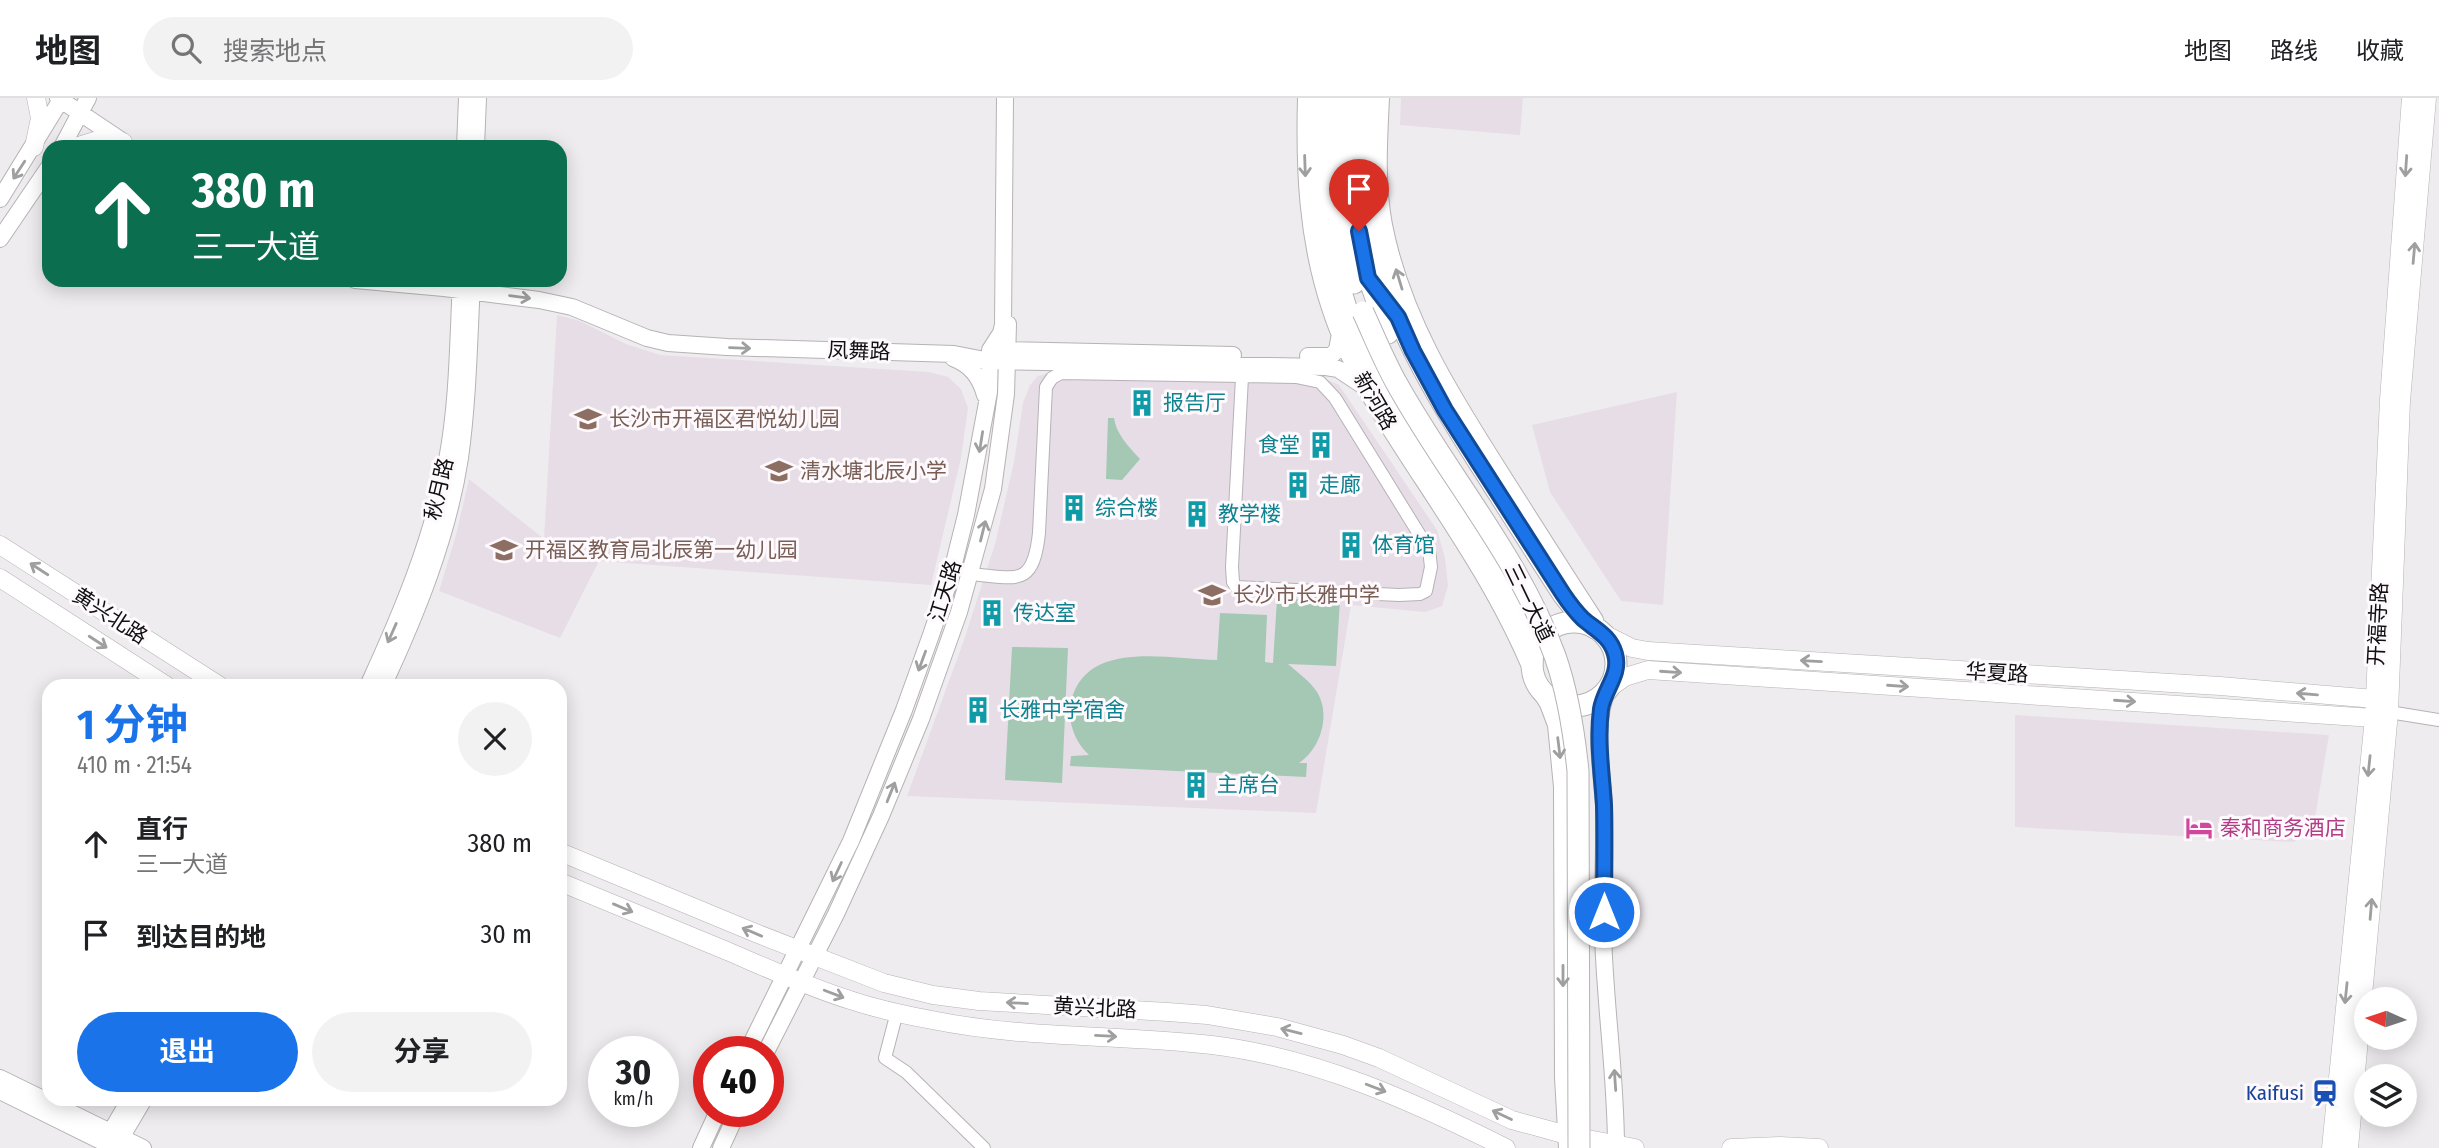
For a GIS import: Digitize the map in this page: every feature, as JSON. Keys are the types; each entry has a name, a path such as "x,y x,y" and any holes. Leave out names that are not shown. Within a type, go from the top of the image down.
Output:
{"main road":[{"path":"34,147 40,118 36,98"},
{"path":"1320,98 1320,174 1329,243 1344,298 1348,332 1363,349 1387,397 1517,611 1528,638 1534,674 1554,702 1566,706 1589,704 1608,690 1616,667 1611,644 1582,618 1563,594 1445,410 1398,317 1374,240 1367,199 1365,166 1368,98"},
{"name":"三一大道","path":"1335,98 1335,173 1361,279 1363,312 1398,385 1524,588 1546,633 1565,688 1578,771 1571,1144"},
{"name":"三一大道","path":"1348,220 1352,98"},
{"name":"开福寺路","path":"2375,699 2389,400 2411,98"},
{"name":"开福寺路","path":"2349,1148 2401,401 2432,122 2427,98"},
{"path":"1348,220 1365,166"},
{"path":"1320,174 1348,220"},
{"path":"1348,332 1361,279"},
{"path":"1361,279 1398,317"},
{"name":"三一大道","path":"1361,279 1402,364 1543,593 1567,653 1577,687 1590,761 1593,1148"},
{"name":"黄兴北路","path":"0,545 209,679"},
{"name":"黄兴北路","path":"0,578 156,679"},
{"path":"1534,674 1538,643 1553,628 1574,622 1599,631"},
{"name":"华夏路","path":"1599,631 1632,649 1648,651 2220,686 2375,699"},
{"name":"华夏路","path":"1608,690 1625,677 1648,670 2381,715"},
{"path":"2375,699 2381,715"},
{"name":"开福寺路","path":"2331,1148 2381,715"},
{"name":"黄兴北路","path":"567,855 806,954 884,982 959,999 1168,1012 1277,1027 1379,1058 1512,1120 1571,1144 1635,1148"},
{"name":"黄兴北路","path":"567,885 849,1000 934,1020 1009,1031 1199,1044 1271,1055 1380,1089 1445,1117 1506,1148"},
{"path":"1731,1148 1819,1148"}],"street":[{"path":"465,140 467,98"},
{"path":"476,140 478,98"},
{"name":"江天路","path":"757,1036 793,979 881,816 944,657 971,574 993,489 1005,410 1008,325 1007,98"},
{"name":"江天路","path":"806,954 904,710 950,579 966,515 985,412 990,355 1003,325 1007,98"},
{"name":"新河路","path":"1306,98 1304,163 1307,201 1320,276 1348,332 1365,387 1496,598 1516,634 1556,724 1562,776 1563,1077 1571,1144"},
{"path":"1381,98 1378,179 1384,224 1402,290 1418,333 1474,431 1599,631"},
{"path":"0,199 34,147 60,99 84,102 122,140"},
{"path":"65,140 84,102"},
{"path":"0,239 42,177"},
{"name":"秋月路","path":"371,679 409,591 442,489 452,427 466,287"},
{"name":"秋月路","path":"386,679 420,597 453,491 463,427 466,287"},
{"name":"凤舞路","path":"476,287 572,307 647,338 668,343 990,355 1052,363 1326,367 1338,369 1365,387"},
{"path":"1008,325 1010,334 1019,345 1032,351"},
{"name":"凤舞路","path":"1007,356 1032,351 1322,357 1331,356 1348,332"},
{"path":"934,354 957,360 973,371 984,390 985,412"},
{"path":"1005,410 1010,391 1019,376 1034,366 1052,363"},
{"path":"971,574 1017,578 1031,568 1039,533 1046,387 1052,378 1061,373 1242,376 1311,379 1320,382 1335,398 1429,550 1431,567 1426,591 1398,596 1236,587 1232,567 1242,376"},
{"path":"1608,690 1602,703 1600,726 1604,807 1603,935 1615,1089 1616,1147"},
{"name":"华夏路","path":"2381,715 2439,720"},
{"name":"江天路","path":"772,1036 793,979"},
{"path":"897,1012 885,1058 906,1072 984,1148"},
{"path":"0,1078 42,1102"},
{"path":"0,1091 110,1142 143,1148"},
{"path":"48,1106 110,1142"},
{"path":"110,1142 127,1106"},
{"path":"110,1142 138,1106"},
{"path":"701,1148 711,1127"},
{"path":"720,1148 730,1127"}],"shaded area":[{"path":"1401,98 1523,98 1520,135 1400,125"},
{"name":"清水塘北辰小学","path":"557,315 580,321 626,344 660,355 929,372 948,377 961,389 968,408 961,458 931,585 599,561 560,638 439,591 469,479 544,539"},
{"name":"长沙市长雅中学","path":"1052,372 1319,376 1339,385 1437,530 1445,558 1448,586 1442,606 1425,612 1351,605 1316,813 907,796 964,640 995,544 1014,462 1023,403 1030,385 1038,376"},
{"path":"1677,392 1663,605 1621,601 1550,492 1532,425"},
{"path":"2015,715 2329,735 2314,823 2294,842 2015,827"}],"green space":[{"path":"1108,418 1114,418 1120,435 1140,459 1122,480 1106,479"},
{"path":"1277,599 1340,600 1336,666 1288,664 1317,692 1323,711 1322,730 1318,740 1307,757 1299,763 1307,763 1306,777 1070,766 1071,756 1089,755 1073,731 1070,709 1080,682 1094,668 1132,657 1217,660 1220,613 1267,615 1265,662 1273,663"},
{"path":"1012,647 1068,648 1062,783 1005,780"}],"place":[{"name":"报告厅","path":"1142,403"},
{"name":"长沙市开福区君悦幼儿园","path":"588,419"},
{"name":"食堂","path":"1321,445"},
{"name":"清水塘北辰小学","path":"779,471"},
{"name":"走廊","path":"1298,485"},
{"name":"综合楼","path":"1074,508"},
{"name":"教学楼","path":"1197,514"},
{"name":"体育馆","path":"1351,545"},
{"name":"开福区教育局北辰第一幼儿园","path":"504,550"},
{"name":"长沙市长雅中学","path":"1212,595"},
{"name":"传达室","path":"992,613"},
{"name":"长雅中学宿舍","path":"978,710"},
{"name":"主席台","path":"1196,785"},
{"name":"秦和商务酒店","path":"2199,828"},
{"name":"Kaifusi","path":"2325,1093"}],"route":[{"path":"1359,231 1368,278 1398,317 1445,410 1563,594 1582,618 1604,634 1615,655 1614,679 1602,703 1600,726 1604,807 1604,912"}]}
